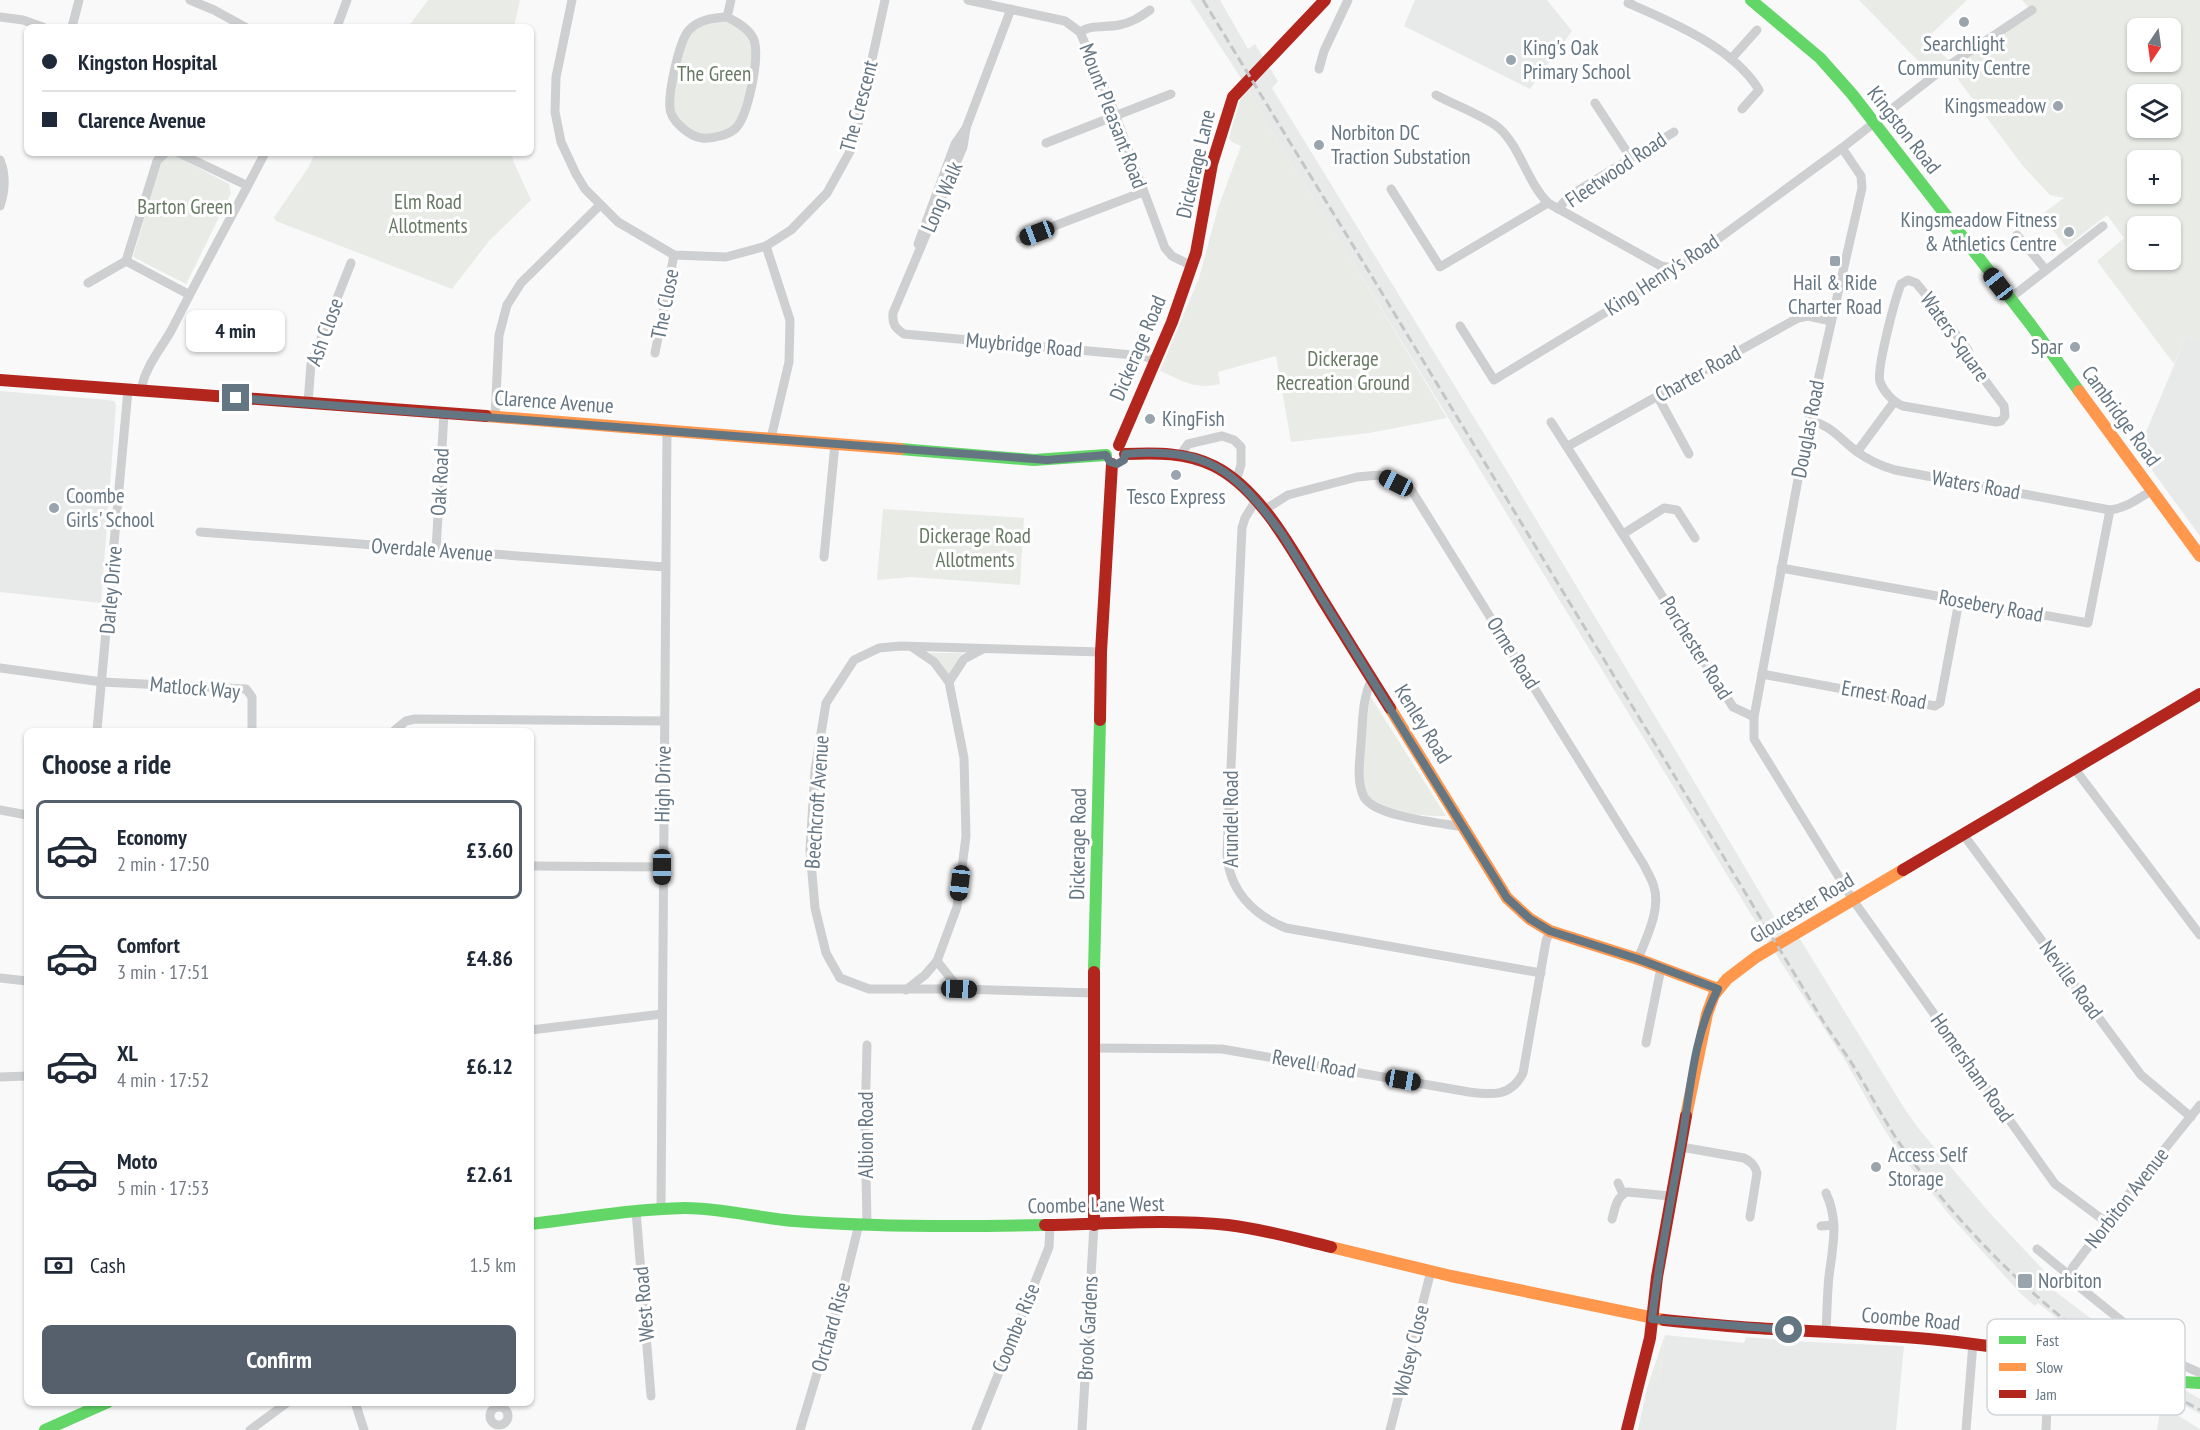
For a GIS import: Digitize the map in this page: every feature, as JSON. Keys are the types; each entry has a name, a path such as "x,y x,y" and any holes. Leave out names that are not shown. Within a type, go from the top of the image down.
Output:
{"street":[{"path":"73,24 79,0"},
{"path":"190,0 215,5 241,24"},
{"path":"338,24 347,0"},
{"name":"The Crescent","path":"572,0 556,77 555,112 561,141 568,159 585,189 618,222 674,255 726,257 766,246 791,230 827,193 853,146 885,0"},
{"path":"727,16 731,0"},
{"name":"Mount Pleasant Road","path":"968,0 1065,21 1080,32 1116,116 1165,248 1172,256 1190,265"},
{"name":"Dickerage Lane","path":"1190,265 1199,244 1212,164 1230,106 1238,90 1325,0"},
{"path":"1319,69 1324,51 1348,0"},
{"name":"Kingston Road","path":"1751,0 1820,58 1875,123 2009,299"},
{"path":"1626,1 1701,38 1731,59 1759,90 1742,109"},
{"name":"Long Walk","path":"895,328 892,321 893,314 912,265 921,232 956,144 966,128 1011,9"},
{"path":"1080,32 1092,26 1111,26 1129,22 1150,10"},
{"name":"King Henry's Road","path":"1460,326 1494,380 1677,269 1842,148 1939,72 2032,10"},
{"path":"727,16 740,24 754,39 756,61 744,116 735,129 716,137 699,138 681,128 671,114 670,99 681,46 689,30 705,20 727,16"},
{"path":"0,17 34,24"},
{"path":"1731,59 1757,30"},
{"path":"1046,143 1172,94"},
{"path":"1436,95 1498,128 1511,145 1538,193 1548,203 1661,266 1677,269"},
{"path":"1595,103 1631,159"},
{"name":"Fleetwood Road","path":"1558,209 1569,196 1674,132"},
{"name":"Douglas Road","path":"1754,717 1809,420 1862,188 1861,176 1842,148"},
{"path":"88,284 126,261 157,161 162,156"},
{"path":"185,156 246,185"},
{"name":"Darley Drive","path":"97,728 134,390 170,332 188,294 210,258 246,185 263,156"},
{"path":"0,160 4,170 3,196 0,206"},
{"name":"Fleetwood Road","path":"1391,189 1440,267 1548,203"},
{"path":"1020,240 1143,192"},
{"path":"495,417 499,335 507,305 521,283 600,206"},
{"path":"2009,299 2103,226"},
{"path":"2017,235 2046,270"},
{"path":"766,246 790,321 789,362 771,438"},
{"name":"The Close","path":"655,353 674,255"},
{"path":"126,261 188,294"},
{"name":"Ash Close","path":"308,403 311,364 351,263"},
{"name":"Dickerage Road","path":"1122,449 1154,360 1175,312 1190,265"},
{"name":"Waters Square","path":"1908,280 1916,283 1923,290 1968,350 1972,363 2004,406 2005,416 2001,421 1996,422 1903,406 1894,402 1879,381 1881,361 1900,284 1908,280"},
{"name":"Cambridge Road","path":"2009,299 2200,556"},
{"name":"Charter Road","path":"1568,446 1798,318 1808,316 1831,321"},
{"name":"Muybridge Road","path":"895,328 904,334 1144,356 1154,360"},
{"name":"Clarence Avenue","path":"0,380 1047,460 1109,459"},
{"path":"1658,397 1689,454"},
{"path":"1857,452 1894,402"},
{"name":"Oak Road","path":"436,550 444,413"},
{"name":"Waters Road","path":"1809,420 1830,428 1857,452 1880,465 1895,470 2110,510"},
{"name":"Porchester Road","path":"1551,422 1733,707 1754,717 1754,739 1853,900"},
{"name":"High Drive","path":"661,1209 667,430"},
{"path":"1181,454 1185,446 1194,442 1222,436 1234,440 1241,447 1241,465 1236,481"},
{"path":"824,557 835,444"},
{"path":"1109,459 1121,463 1122,449"},
{"name":"Kenley Road","path":"1122,449 1181,454 1208,463 1236,481 1260,505 1282,534 1507,898 1530,919 1550,931 1638,959 1718,989"},
{"name":"Dickerage Road","path":"1095,1225 1094,1048 1101,652 1109,459"},
{"name":"Orme Road","path":"1260,505 1288,495 1357,477 1380,475 1412,491 1644,865 1654,887 1656,903 1638,959"},
{"path":"2110,510 2119,509 2151,491"},
{"name":"Arundel Road","path":"1260,505 1245,518 1241,539 1227,854 1231,879 1237,890 1261,916 1286,928 1541,973"},
{"path":"1623,534 1664,508 1671,508 1677,510 1695,538"},
{"name":"Rosebery Road","path":"1781,568 2088,623 2110,510"},
{"name":"Overdale Avenue","path":"200,532 665,567"},
{"name":"Ernest Road","path":"1762,674 1935,705 1940,703 1959,601"},
{"path":"906,990 925,975 937,961 957,907 966,836 964,758 949,682 933,662 912,647"},
{"name":"Beechcroft Avenue","path":"1095,993 869,989 840,978 826,953 815,908 810,850 815,770 826,703 854,660 879,648 986,648 1101,652"},
{"path":"949,682 964,659 986,648"},
{"path":"0,668 102,682"},
{"path":"1372,680 1365,694 1359,765 1360,785 1365,800 1381,810 1464,827"},
{"name":"Matlock Way","path":"102,682 246,689 252,697 252,728"},
{"name":"Gloucester Road","path":"1627,1430 1650,1338 1670,1196 1701,1036 1718,989 1745,965 2200,694"},
{"path":"397,728 406,721 415,719 664,721"},
{"path":"2074,768 2200,935"},
{"path":"0,810 24,814"},
{"name":"Neville Road","path":"1963,834 2141,1075 2191,1117"},
{"path":"534,866 662,867"},
{"name":"Homersham Road","path":"1853,900 2055,1184 2106,1222"},
{"name":"Revell Road","path":"1094,1048 1222,1049 1492,1095 1504,1092 1519,1082 1523,1073 1546,941 1550,931"},
{"path":"937,961 959,989"},
{"path":"1646,1043 1661,968"},
{"path":"0,978 24,981"},
{"path":"534,1030 662,1014"},
{"name":"Albion Road","path":"863,1224 867,1045"},
{"path":"0,1077 24,1076"},
{"name":"Norbiton Avenue","path":"2070,1276 2073,1267 2106,1222 2147,1174 2200,1105"},
{"path":"1681,1147 1744,1158 1755,1166 1757,1173 1750,1217"},
{"path":"1618,1183 1623,1194"},
{"path":"1612,1219 1616,1204 1627,1192 1670,1196"},
{"path":"1826,1193 1832,1206 1834,1225 1826,1332"},
{"name":"Coombe Lane West","path":"534,1224 661,1209 718,1210 772,1219 863,1224 1181,1223 1242,1226 1352,1250 1431,1271 1652,1319"},
{"name":"West Road","path":"636,1211 651,1396"},
{"name":"Orchard Rise","path":"800,1430 863,1224"},
{"name":"Coombe Rise","path":"976,1430 1049,1247 1050,1225"},
{"name":"Brook Gardens","path":"1082,1430 1095,1225"},
{"path":"1821,1226 1834,1225"},
{"path":"2037,1249 2119,1319"},
{"name":"Wolsey Close","path":"1390,1430 1431,1271"},
{"name":"Coombe Road","path":"1652,1319 1884,1334 1987,1346"},
{"path":"1966,1430 1973,1343"},
{"path":"2185,1366 2200,1373"},
{"name":"Coombe Road","path":"2185,1382 2200,1383"},
{"path":"45,1430 99,1406"},
{"path":"250,1430 283,1406"},
{"path":"356,1406 364,1430"},
{"path":"2046,1430 2047,1415"}],"shaded area":[{"path":"1190,0 1220,0 1248,49 1255,44 1278,81 1272,88 1502,463 1782,930 1800,939 1919,1129 1988,1211 2051,1278 2052,1289 2092,1319 2058,1319 2038,1303 2035,1306 2021,1294 1952,1218 1900,1154 1846,1062 1768,942 1347,252 1286,156 1248,89"},
{"name":"King's Oak Primary School","path":"1415,0 1547,0 1572,31 1530,89 1404,26"},
{"path":"2186,337 2200,341 2200,536 2138,451"},
{"name":"Coombe Girls' School","path":"0,391 108,400 114,401 116,405 101,603 0,592"},
{"path":"1665,1335 1744,1343 1746,1337 1904,1346 1896,1430 1638,1430 1647,1388 1660,1377"},
{"path":"2185,1390 2200,1399 2200,1414 2185,1406"},
{"path":"2159,1415 2177,1415 2200,1429 2200,1430 2157,1430"}],"green space":[{"path":"428,0 520,0 515,24 410,24"},
{"path":"1859,0 1967,0 1927,38 1949,61 1929,72"},
{"name":"Kingsmeadow","path":"2022,0 2200,0 2200,341 2186,337 2174,364 2097,261 2124,238 2107,215 2066,247 2041,215 2064,198 2050,195 2023,166 1951,70 2034,13"},
{"name":"The Green","path":"727,17 754,39 756,61 735,129 700,138 671,114 681,46 689,30"},
{"name":"Dickerage Recreation Ground","path":"1248,89 1286,156 1447,418 1369,433 1291,442 1276,356 1218,372 1220,384 1211,386 1189,384 1160,371 1199,278 1218,208 1241,146 1229,138 1240,100"},
{"name":"Barton Green","path":"167,156 176,156 229,184 231,193 186,284 133,257 160,165"},
{"name":"Elm Road Allotments","path":"314,156 512,156 531,200 489,241 452,289 276,221 274,217 308,168"},
{"name":"Dickerage Road Allotments","path":"883,509 1024,518 1020,585 911,577 877,580"},
{"path":"930,653 962,653 949,675"},
{"path":"1370,696 1446,816 1393,810 1374,803 1368,797 1363,777 1363,763"},
{"path":"1665,1335 1660,1377 1647,1388"}],"railway":[{"path":"1203,0 1900,1144 1963,1223 1998,1259 2064,1319"},
{"path":"2185,1401 2200,1410"}],"traffic: fast":[{"path":"1751,0 1820,58 1852,94 2031,325 2079,391"},
{"path":"900,449 1034,460 1106,455"},
{"path":"1094,972 1100,720"},
{"path":"534,1224 627,1212 685,1208 780,1220 825,1223 919,1226 1045,1225"},
{"path":"2185,1382 2200,1383"},
{"path":"45,1430 99,1406"}],"traffic: slow":[{"path":"2079,391 2200,556"},
{"path":"486,416 900,449"},
{"path":"1390,708 1507,898 1530,919 1550,931 1638,959 1718,989"},
{"path":"1686,1116 1707,1014 1714,995 1727,979 1756,957 1903,870"},
{"path":"1331,1247 1451,1276 1664,1320"}],"traffic: jam":[{"path":"1119,445 1172,322 1196,253 1212,164 1233,97 1325,0"},
{"path":"0,380 486,416"},
{"path":"1125,454 1182,456 1203,461 1231,477 1247,491 1262,507 1289,544 1390,708"},
{"path":"1100,720 1101,652 1112,464"},
{"path":"1903,870 2200,694"},
{"path":"1094,972 1094,1225"},
{"path":"1627,1430 1650,1338 1657,1277 1686,1116"},
{"path":"1045,1225 1205,1223 1254,1229 1331,1247"},
{"path":"1664,1320 1869,1334 1987,1346"}],"place":[{"name":"Searchlight Community Centre","path":"1964,22"},
{"name":"King's Oak Primary School","path":"1511,60"},
{"name":"Kingsmeadow","path":"2058,106"},
{"name":"Norbiton DC Traction Substation","path":"1319,145"},
{"name":"Kingsmeadow Fitness & Athletics Centre","path":"2069,232"},
{"name":"Hail & Ride Charter Road","path":"1835,261"},
{"name":"Spar","path":"2075,347"},
{"name":"KingFish","path":"1150,419"},
{"name":"Tesco Express","path":"1176,475"},
{"name":"Coombe Girls' School","path":"54,508"},
{"name":"Access Self Storage","path":"1876,1167"},
{"name":"Norbiton","path":"2025,1281"}],"route":[{"path":"236,398 1047,460 1106,455 1112,464 1121,463 1125,454 1160,451 1195,457 1222,470 1256,500 1282,534 1507,898 1530,919 1550,931 1638,959 1718,989 1701,1036 1695,1064 1670,1196 1652,1319 1789,1330"}]}
